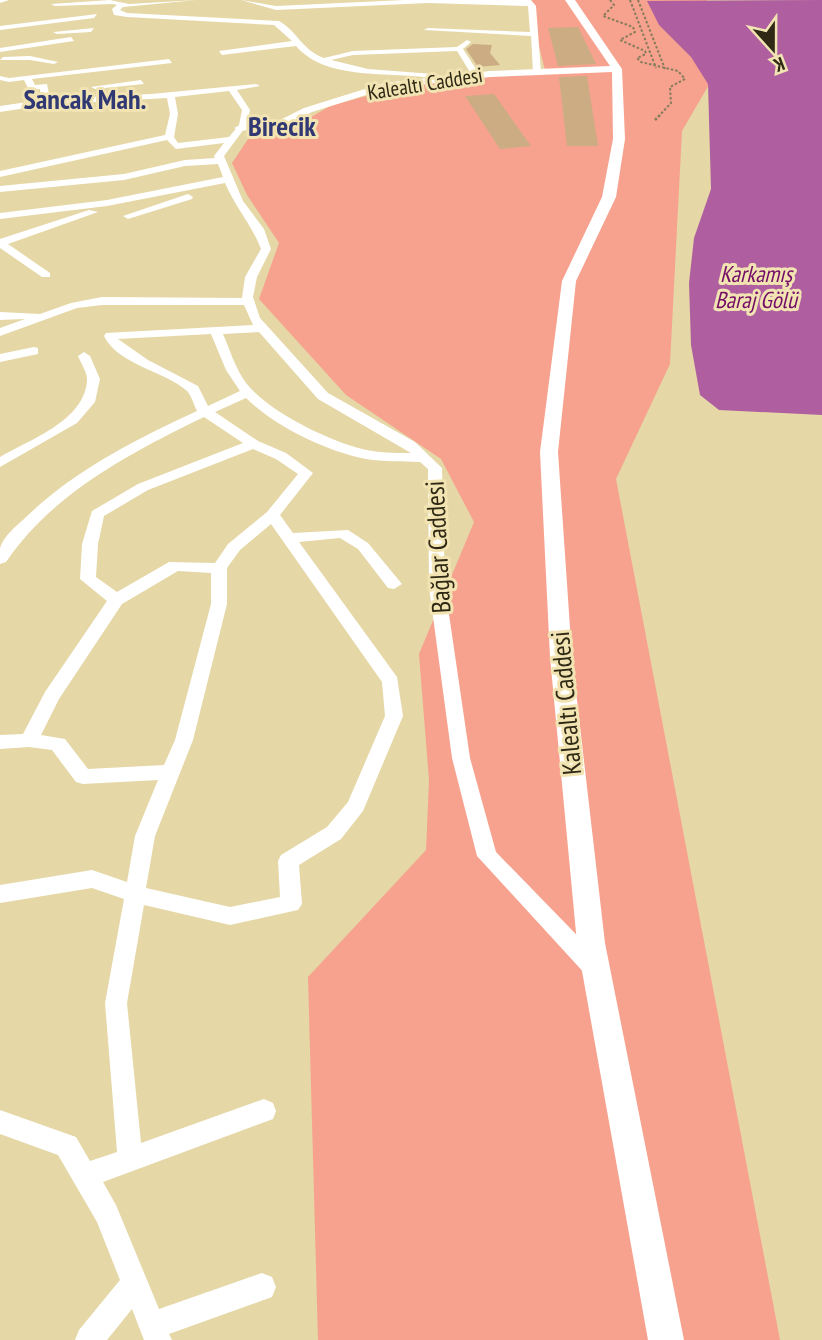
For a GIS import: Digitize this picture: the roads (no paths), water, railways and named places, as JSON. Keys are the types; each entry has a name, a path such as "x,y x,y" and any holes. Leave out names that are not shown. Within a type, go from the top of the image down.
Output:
{"street":[{"path":"0,1 6,0"},
{"path":"117,4 128,0"},
{"path":"48,10 57,4 194,0"},
{"path":"244,0 276,8 428,1 530,2 537,72"},
{"path":"570,0 617,69"},
{"path":"0,28 95,13 57,4"},
{"path":"117,4 117,13 127,15 276,23 288,27 298,43 313,57 363,71 426,73 440,78"},
{"path":"382,5 387,9 484,9"},
{"path":"0,21 24,16"},
{"path":"428,30 535,34"},
{"path":"323,59 353,53 459,50 477,32"},
{"path":"0,50 90,34 25,36"},
{"path":"222,53 298,43"},
{"path":"459,50 476,75"},
{"path":"0,59 30,58 54,62"},
{"path":"0,78 9,80 169,61"},
{"name":"Kalealtı Caddesi","path":"240,128 282,123 308,110 384,86 476,75 617,69 619,139 611,186 609,197 569,281 549,452 561,657 595,969 666,1340"},
{"path":"27,77 32,88 44,86 47,91 46,102"},
{"path":"81,89 141,82"},
{"path":"0,109 46,102 171,96 256,86"},
{"path":"0,332 75,305 102,301 249,302 247,296 251,277 267,249 259,229 238,201 219,156 240,128 246,110 232,89"},
{"path":"47,91 59,90"},
{"path":"169,137 174,114 171,96"},
{"path":"169,137 176,146 230,140"},
{"path":"0,174 58,165 117,147 169,137"},
{"path":"0,189 124,177 186,163 221,161"},
{"path":"0,216 231,185"},
{"path":"128,216 231,185"},
{"path":"0,243 50,228 114,202"},
{"path":"0,243 46,275"},
{"name":"Bağlar Caddesi","path":"249,302 254,319 323,396 410,445 435,468 437,587 461,758 487,856 595,969"},
{"path":"0,316 50,315"},
{"path":"130,1159 116,1003 145,836 184,740 219,604 219,568 234,547 272,515 306,473 281,456 253,444 204,411 193,389 144,363 113,342 110,336 262,328"},
{"path":"216,330 231,368 247,393 278,414 330,442 361,453 424,458"},
{"path":"0,358 34,351"},
{"path":"0,463 72,420 88,402 94,379 84,356"},
{"path":"0,559 4,544 46,502 121,456 204,411 247,393"},
{"path":"116,600 88,579 90,544 97,514 144,487 253,444"},
{"path":"0,894 92,879 135,894 230,916 291,904 288,861 334,833 356,806 394,716 391,681 272,515"},
{"path":"288,538 342,533 363,546 394,584"},
{"path":"29,740 51,697 116,600 175,566 219,568"},
{"path":"0,742 29,740 58,744 83,777 171,772"},
{"path":"84,1176 264,1111"},
{"path":"0,1122 66,1146 107,1214 155,1333 262,1287"},
{"path":"89,1340 135,1284"}],"water":[{"name":"Karkamış Baraj Gölü","path":"822,0 822,415 719,410 700,395 691,345 689,283 694,238 711,189 708,84 691,57 659,25 647,1"}],"district":[{"name":"Sancak Mah.","path":"85,99"},
{"name":"Birecik","path":"282,126"}]}
